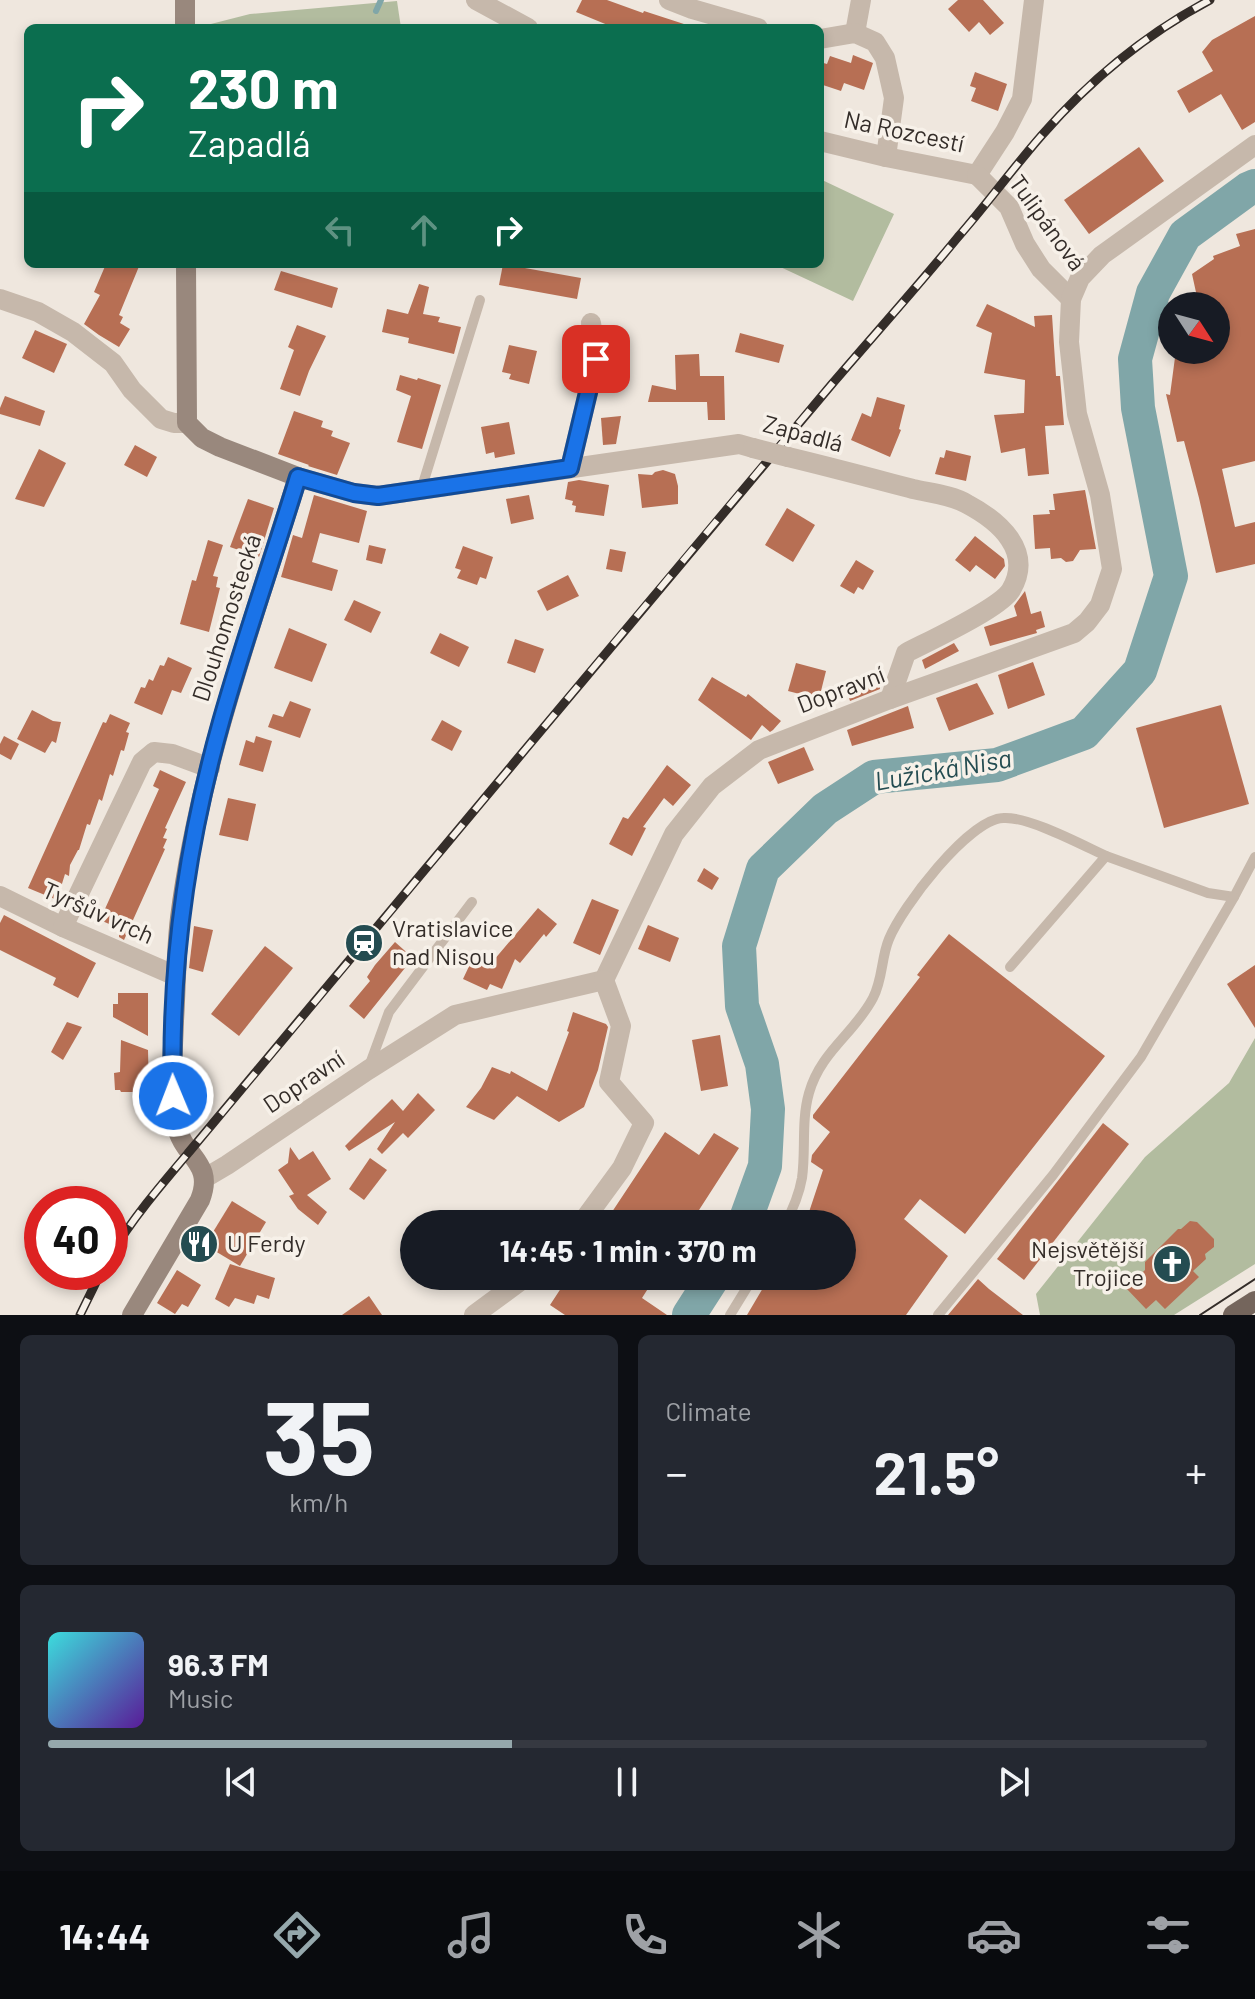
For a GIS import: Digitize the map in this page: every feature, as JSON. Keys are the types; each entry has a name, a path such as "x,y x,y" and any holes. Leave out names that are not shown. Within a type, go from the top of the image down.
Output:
{"main road":[{"path":"1233,1315 1255,1301"}],"street":[{"path":"185,0 185,24"},
{"path":"476,0 521,24"},
{"path":"669,0 744,24"},
{"path":"855,33 861,0"},
{"name":"Tulipánová","path":"1034,0 1022,99 977,175 1009,207 1025,244 1041,269 1071,299"},
{"path":"824,38 855,33 875,42 885,58 894,98 886,157"},
{"name":"Na Rozcestí","path":"824,142 977,175"},
{"name":"Dopravní","path":"205,1178 455,1015 604,980 674,834 712,786 759,750 1074,633 1087,622 1100,605 1112,569 1100,495 1077,414 1069,342 1071,299 1080,278 1102,255 1255,145"},
{"path":"186,268 187,423 202,438 220,447 298,477"},
{"path":"0,299 38,312 73,332 113,363 132,390 161,419 187,423"},
{"path":"570,468 596,359 591,323"},
{"name":"Zapadlá","path":"298,477 354,493 378,496 739,444 964,502 995,524 1014,544 1019,570 1010,591 997,604 906,653 890,699"},
{"name":"Dlouhomostecká","path":"205,1178 201,1167 180,1138 175,1121 172,1059 181,917 196,830 221,723 298,477"},
{"path":"63,927 142,762 154,752 172,754 210,768"},
{"name":"Tyršův vrch","path":"0,896 176,976"},
{"path":"591,1210 622,1168 644,1123 609,1082 621,1026 604,980"},
{"path":"132,1315 200,1200 205,1189 205,1178"},
{"path":"474,1315 508,1290"}],"lane":[{"path":"421,490 480,300"},
{"path":"792,1210 799,1194 802,1175 808,1095 821,1063 873,998 889,938 900,917 942,863 972,831 1004,817 1018,819 1106,856 1208,893 1234,897"},
{"path":"1010,967 1106,856"},
{"path":"938,1315 1053,1175 1141,1057 1255,857"},
{"path":"368,1070 389,1012 472,902"},
{"path":"730,1315 745,1290"}],"green space":[{"path":"397,1 400,24 211,24 250,14"},
{"path":"824,181 894,214 853,301 783,268 824,268"},
{"path":"1255,1038 1255,1264 1174,1315 1040,1315 1036,1294 1145,1157 1229,1083"}],"building":[{"path":"582,0 607,0 684,24 605,24 576,12"},
{"path":"958,0 983,0 1004,23 990,35 979,22 969,32 948,9"},
{"path":"1255,16 1255,122 1242,130 1221,94 1189,113 1177,91 1213,71 1202,52 1212,40"},
{"path":"853,55 873,63 864,90 844,83 841,91 824,85 824,63 827,64 830,56 851,63"},
{"path":"975,72 1007,84 998,111 971,101 976,88 970,86"},
{"path":"1139,147 1164,181 1089,234 1064,200"},
{"path":"1255,229 1255,461 1222,469 1235,527 1255,522 1255,564 1216,573 1184,441 1177,442 1166,394 1170,395 1174,364 1230,364 1230,292 1196,292 1192,274 1214,259 1213,256 1240,246 1236,234"},
{"path":"104,268 138,268 119,315 123,317 120,323 130,329 119,347 84,324 100,295 94,292"},
{"path":"502,268 525,268 581,278 577,299 499,285"},
{"path":"281,271 338,288 332,308 274,290"},
{"path":"419,284 429,287 423,314 440,317 438,322 461,327 454,354 408,343 409,338 382,332 387,309 408,314"},
{"path":"987,304 1035,327 1034,316 1052,315 1056,376 1060,376 1064,425 1045,426 1049,474 1028,476 1025,448 1001,453 994,415 1024,413 1025,380 984,373 992,333 976,326"},
{"path":"297,325 326,336 300,396 280,389 294,350 288,347"},
{"path":"35,330 67,344 54,373 22,358"},
{"path":"740,333 784,345 779,363 735,352"},
{"path":"509,345 537,351 529,384 509,379 511,374 502,372"},
{"path":"699,354 700,376 724,376 725,420 708,420 707,402 648,402 652,385 676,390 675,355"},
{"path":"400,375 441,385 422,449 397,442 411,396 396,390"},
{"path":"5,396 45,411 40,426 0,414"},
{"path":"877,397 905,405 901,430 890,457 851,440 862,413 871,417"},
{"path":"294,411 323,421 321,427 333,431 331,436 350,443 337,475 278,454"},
{"path":"621,416 616,444 603,445 601,418"},
{"path":"509,422 515,454 495,458 494,452 486,454 481,427"},
{"path":"135,445 157,457 147,477 124,465"},
{"path":"39,449 66,463 44,507 15,499"},
{"path":"946,450 971,456 966,481 935,474 940,457 944,458"},
{"path":"663,470 675,474 678,504 642,508 638,474 652,475"},
{"path":"579,480 609,485 604,516 575,512 573,501 565,499 568,482"},
{"path":"1085,490 1096,549 1080,550 1073,561 1066,562 1061,558 1051,559 1050,548 1035,549 1033,515 1050,514 1049,510 1055,510 1053,494"},
{"path":"314,495 367,511 359,543 320,533 312,562 338,570 332,591 281,577 293,535 302,538"},
{"path":"529,495 534,519 511,524 506,499"},
{"path":"248,499 274,508 259,557 230,547"},
{"path":"787,508 815,525 793,562 765,545"},
{"path":"975,536 1004,559 1005,566 995,579 976,565 970,572 955,560"},
{"path":"208,540 223,545 213,576 218,577 216,587 220,588 209,632 180,624 192,580 196,581"},
{"path":"369,545 386,549 382,564 366,560"},
{"path":"463,546 493,557 486,579 480,577 477,585 457,578 461,570 455,568"},
{"path":"610,549 626,552 622,572 606,569"},
{"path":"856,560 874,571 863,590 858,587 854,594 840,586"},
{"path":"568,575 579,596 547,611 537,591"},
{"path":"1025,591 1031,614 1041,611 1045,627 1036,630 1037,633 990,646 984,627 1017,616 1014,606"},
{"path":"354,600 381,612 371,633 344,620"},
{"path":"289,628 327,644 312,682 274,668"},
{"path":"440,633 469,647 459,667 430,653"},
{"path":"515,639 544,649 535,673 507,663"},
{"path":"954,643 959,651 925,669 922,660"},
{"path":"168,657 192,668 181,693 172,690 162,715 134,703 141,687 145,688 149,679 153,681 160,665 164,666"},
{"path":"1033,662 1045,695 1008,709 998,675"},
{"path":"796,663 826,671 819,699 788,691"},
{"path":"712,677 746,697 748,694 781,721 770,732 762,725 751,740 698,700"},
{"path":"879,682 880,689 850,701 848,695"},
{"path":"977,683 994,714 949,731 936,698"},
{"path":"290,701 311,709 300,738 268,727 273,714 283,717"},
{"path":"1221,705 1249,804 1164,828 1136,728"},
{"path":"908,706 914,728 852,746 847,730"},
{"path":"32,710 61,722 56,743 52,741 45,753 17,739"},
{"path":"110,714 130,723 124,751 121,750 113,776 110,774 102,801 99,799 90,825 87,824 57,900 28,888 103,722 106,723"},
{"path":"442,720 462,731 452,751 431,740"},
{"path":"4,736 19,744 11,760 0,754"},
{"path":"256,736 272,741 263,772 239,765 246,740 254,743"},
{"path":"804,747 814,770 778,784 768,762"},
{"path":"667,765 691,785 673,806 664,798 643,827 646,828 632,856 609,844 623,817 628,819"},
{"path":"160,770 186,782 165,828 165,849 124,940 119,937 119,920 116,927 100,920 159,789 153,786"},
{"path":"228,798 256,804 248,841 219,835"},
{"path":"704,868 719,878 712,890 697,881"},
{"path":"592,899 619,910 600,955 573,943"},
{"path":"538,908 557,924 546,937 544,934 520,963 515,959 502,989 490,984 487,990 463,979 472,960 488,967"},
{"path":"4,915 96,963 78,998 53,985 56,978 0,950 0,923"},
{"path":"648,925 679,938 670,962 638,949"},
{"path":"194,926 213,930 203,972 189,968"},
{"path":"949,934 1105,1056 965,1234 920,1199 904,1219 948,1256 906,1315 747,1315 762,1290 856,1290 856,1210 810,1210 823,1170 811,1162 812,1155 830,1132 813,1115 920,977 917,975"},
{"path":"395,942 413,958 364,1019 349,1006 370,981 367,977 375,965"},
{"path":"265,946 293,968 239,1036 211,1014"},
{"path":"1255,965 1255,1028 1227,984"},
{"path":"118,993 148,993 148,1036 113,1017 113,1004 118,1004"},
{"path":"573,1012 608,1027 598,1070 584,1107 559,1122 517,1096 494,1120 466,1107 492,1067 510,1074 511,1071 547,1091 569,1032"},
{"path":"67,1022 82,1027 63,1060 51,1052"},
{"path":"720,1035 728,1086 701,1091 692,1040"},
{"path":"121,1040 148,1050 149,1092 115,1090 114,1073 120,1072"},
{"path":"418,1093 435,1110 408,1138 403,1133 382,1154 377,1149 395,1122 349,1151 345,1146 392,1099 403,1111"},
{"path":"1103,1123 1129,1144 1024,1280 997,1259"},
{"path":"665,1132 699,1155 714,1133 739,1148 699,1210 613,1210"},
{"path":"290,1147 299,1160 313,1151 331,1179 307,1195 327,1212 318,1225 298,1209 289,1196 294,1194 278,1170 288,1163"},
{"path":"370,1158 387,1170 364,1200 349,1189"},
{"path":"232,1201 266,1222 240,1266 205,1245"},
{"name":"Nejsvětější Trojice","path":"1190,1221 1197,1222 1214,1239 1214,1247 1193,1271 1199,1277 1165,1309 1156,1300 1146,1309 1126,1288 1145,1270 1145,1262"},
{"path":"230,1264 275,1278 269,1299 257,1295 254,1304 235,1298 229,1307 215,1299"},
{"path":"177,1270 201,1285 188,1307 182,1304 175,1314 157,1303"},
{"path":"978,1279 989,1289 1023,1315 948,1315"},
{"path":"560,1290 647,1290 642,1298 667,1315 565,1315 550,1305"},
{"path":"369,1296 382,1315 342,1315"}],"waterway":[{"path":"376,11 381,0"},
{"name":"Lužická Nisa","path":"749,1210 765,1166 768,1109 762,1064 742,1006 739,946 763,869 825,809 874,777 997,765 1084,733 1140,671 1171,576 1138,408 1135,359 1153,293 1185,235 1255,186"},
{"name":"Lužická Nisa","path":"689,1315 705,1290"}],"tram line":[{"path":"1200,1315 1255,1279"}],"railway":[{"path":"128,1229 168,1177 1042,135 1099,77 1141,43 1210,0"},
{"path":"80,1315 92,1290"}],"place":[{"name":"Vratislavice nad Nisou","path":"364,943"},
{"name":"U Ferdy","path":"199,1244"},
{"name":"Nejsvětější Trojice","path":"1172,1264"}],"route":[{"path":"173,1096 172,1059 181,917 196,830 221,723 298,477 354,493 378,496 570,468 596,359"}]}
